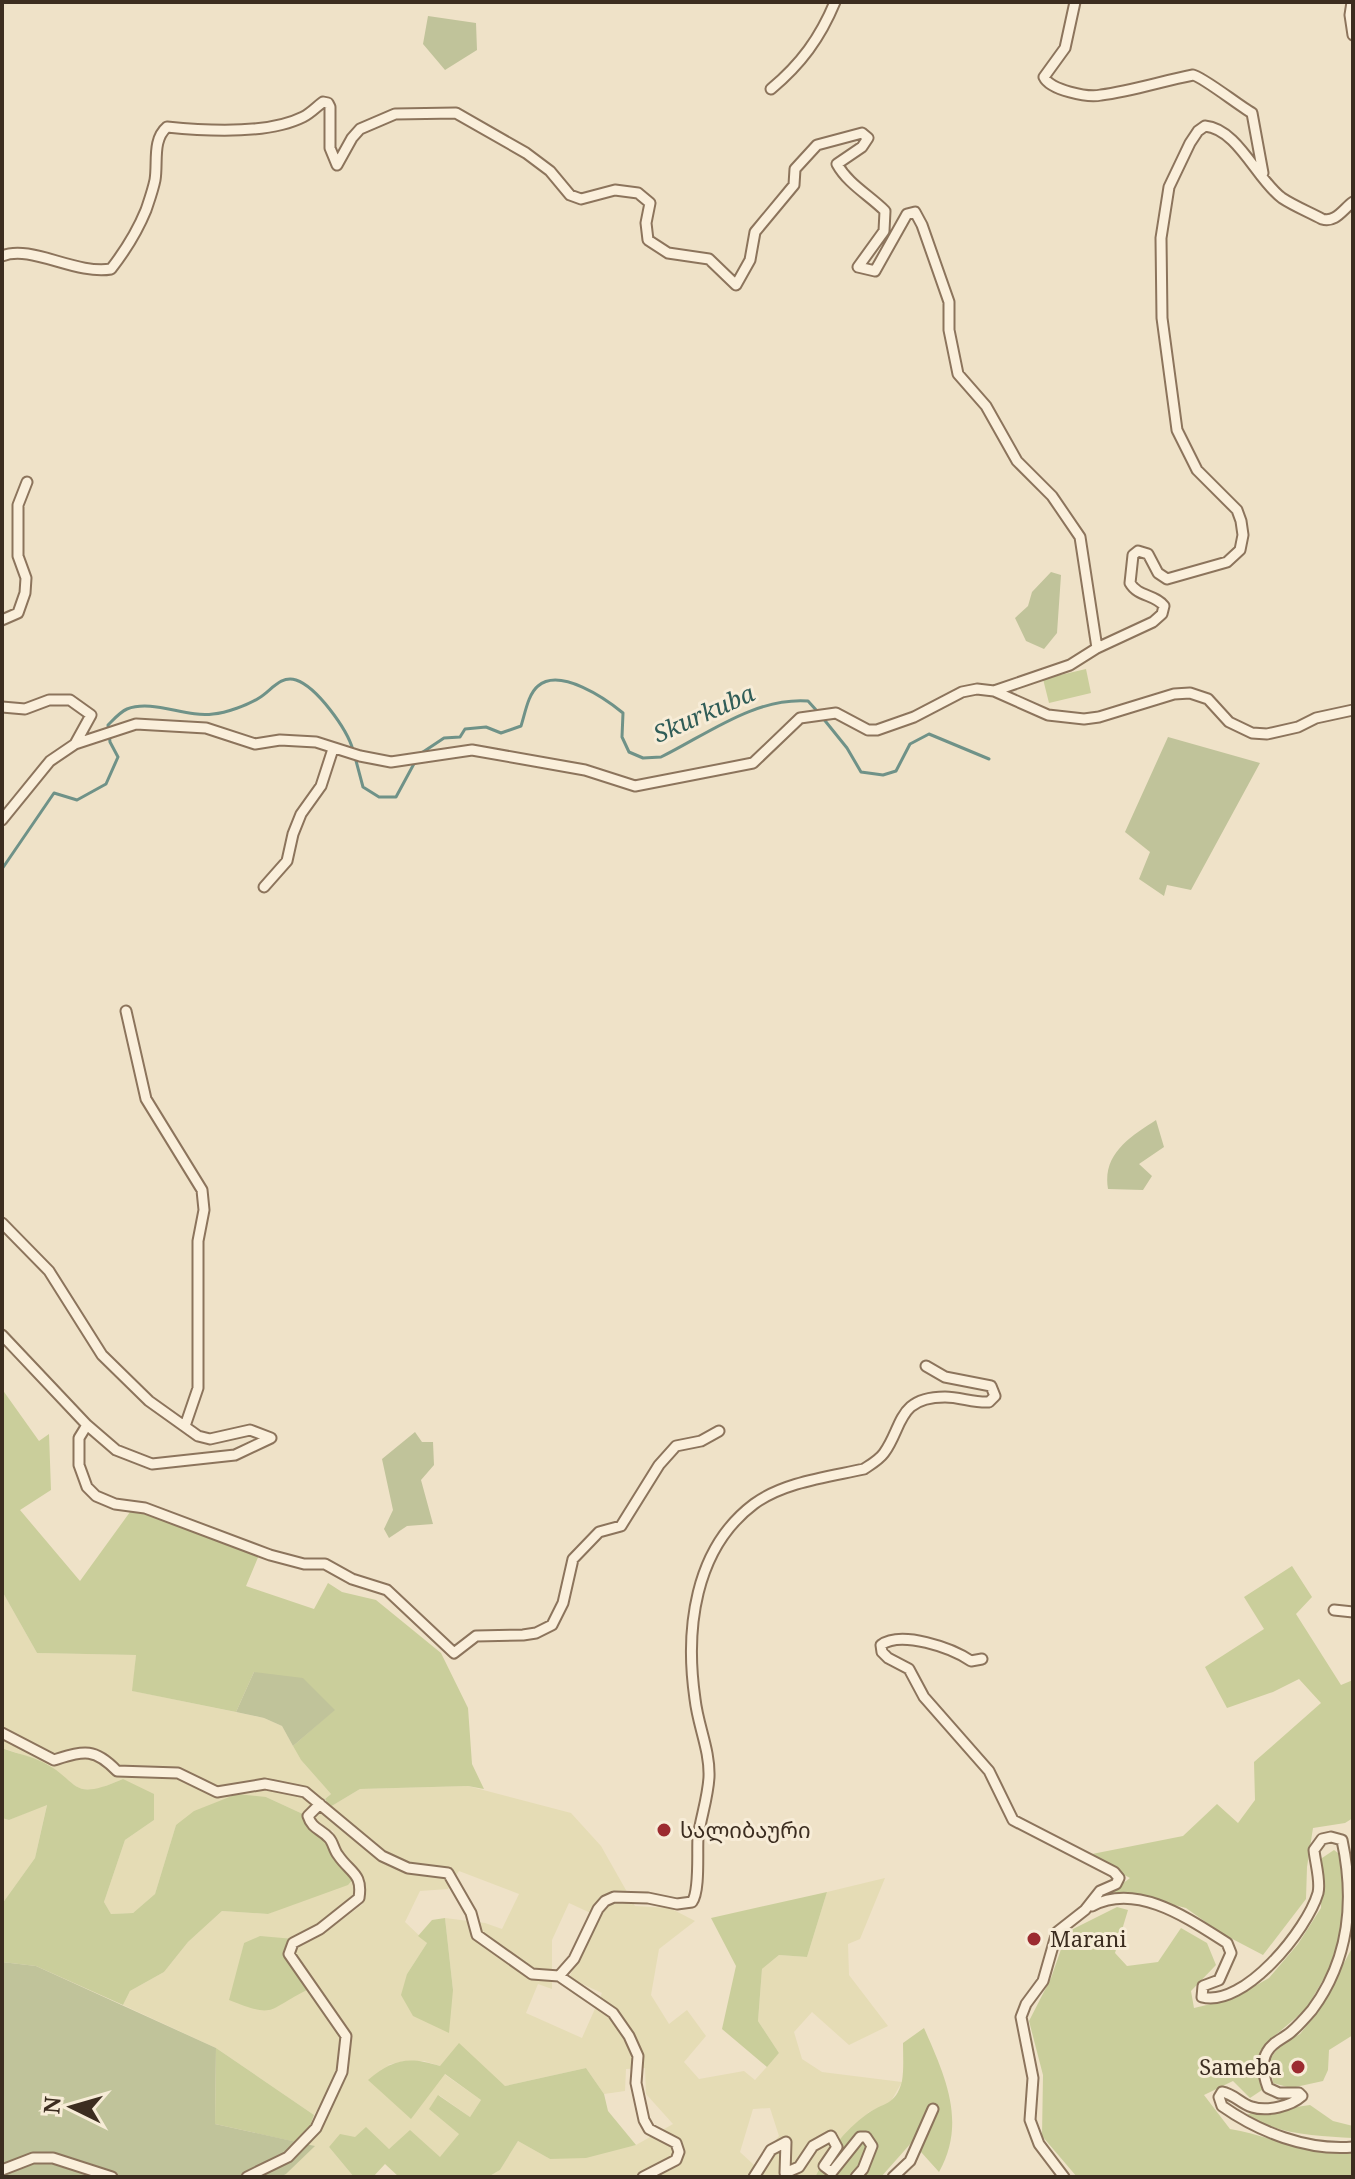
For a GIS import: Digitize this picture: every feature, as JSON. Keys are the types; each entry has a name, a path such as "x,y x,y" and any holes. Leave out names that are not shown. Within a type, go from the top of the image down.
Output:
{"street":[{"path":"771,89 809,53 825,27 835,2"},
{"path":"1075,2 1065,48 1044,77 1047,83 1059,89 1097,96 1200,76 1223,96 1252,113 1263,176"},
{"path":"1352,2 1353,35"},
{"path":"2,256 22,253 85,270 111,269 128,247 146,209 155,180 156,150 161,132 167,127 244,129 277,125 300,119 323,102 330,107 330,148 337,165 360,129 395,114 456,113 526,153 550,171 570,195 581,199 615,190 638,193 650,203 646,223 648,240 668,253 709,259 736,285 750,260 755,232 794,185 795,169 817,145 862,133 868,138 862,147 837,164 845,179 865,191 885,211 884,231 858,267 875,271 907,214 915,212 949,302 949,330 958,374 986,406 1017,461 1052,496 1080,537 1097,648"},
{"path":"994,691 1070,665 1097,648 1153,622 1162,614 1164,606 1161,601 1141,594 1130,583 1133,555 1138,551 1148,554 1158,573 1167,579 1227,562 1240,550 1243,535 1237,510 1197,470 1177,430 1162,318 1161,238 1169,187 1198,131 1205,126 1222,133 1283,198 1322,219 1328,221 1337,217 1353,202"},
{"path":"2,620 18,613 25,593 26,578 18,556 18,505 27,482"},
{"path":"2,820 50,761 75,744 136,724 206,728 255,744 280,740 316,742 347,753 391,762 472,750 585,770 643,786 753,763 800,718 836,713 858,726 877,730 914,717 962,692 977,689 994,691 1048,715 1084,719 1174,694 1190,693 1208,699 1229,722 1252,733 1267,734 1353,710"},
{"path":"2,707 25,709 49,700 70,700 91,715 75,744"},
{"path":"264,887 287,861 297,824 321,786 333,749"},
{"path":"126,1011 146,1099 204,1198 198,1241 198,1388 185,1426"},
{"path":"2,1223 49,1271 102,1355 149,1401 198,1436 210,1439 250,1430 271,1438 235,1455 152,1464 116,1450 87,1425 2,1335"},
{"path":"559,1976 574,1959 598,1909 605,1901 614,1897 648,1898 677,1904 695,1899 700,1827 709,1775 708,1752 695,1700 692,1630 702,1575 716,1548 755,1504 785,1489 864,1469 874,1463 884,1453 906,1410 943,1396 979,1403 989,1402 995,1396 991,1386 945,1377 926,1366"},
{"path":"87,1425 79,1438 79,1465 87,1487 96,1496 115,1504 145,1508 270,1555 304,1564 325,1564 352,1579 387,1590 454,1653 476,1636 523,1635 552,1625 563,1603 573,1559 599,1532 621,1526 659,1465 676,1446 701,1441 719,1431"},
{"path":"1334,1610 1353,1612"},
{"path":"982,1659 971,1661 960,1653 916,1640 887,1640 881,1645 882,1652 888,1658 909,1669 924,1697 989,1771 1013,1820 1114,1872 1119,1878 1116,1884 1100,1891 1085,1910"},
{"path":"2,1733 54,1760 84,1752 104,1757 117,1771 178,1773 217,1792 265,1784 305,1792 382,1856 408,1868 448,1873 471,1913 477,1935 532,1974 559,1976 613,2013 629,2036 638,2056 636,2083 644,2120 649,2129 676,2143 679,2152 676,2160 643,2177"},
{"path":"247,2177 288,2157 316,2128 342,2072 346,2036 289,1954 293,1943 320,1929 359,1898 361,1884 358,1877 337,1855 330,1838 310,1824 308,1816 320,1804"},
{"path":"1064,2177 1039,2144 1030,2120 1033,2078 1021,2017 1026,2004 1043,1981 1057,1932 1105,1899 1125,1898 1173,1910 1227,1943 1231,1953 1219,1980 1203,1986 1201,1993 1202,1997 1213,2000 1230,1996 1260,1975 1305,1920 1319,1890 1314,1850 1322,1839 1331,1837 1342,1840 1348,1858 1351,1919 1342,1957 1312,2009 1292,2032 1266,2052 1264,2065 1268,2088 1279,2093 1299,2093 1301,2097 1267,2109 1249,2107 1228,2093 1222,2092 1219,2097 1222,2106 1262,2130 1319,2145 1353,2147"},
{"path":"893,2177 910,2161 933,2109"},
{"path":"754,2177 771,2150 786,2142 785,2173 799,2167 813,2146 831,2136 837,2147 824,2166 832,2172 860,2137 866,2137 872,2146 863,2169 856,2177"},
{"path":"2,2170 12,2169 33,2158 53,2158 112,2177"}],"shaded area":[{"path":"2,1591 37,1653 136,1655 133,1691 264,1718 282,1726 301,1760 331,1794 305,1815 266,1797 176,1825 155,1894 133,1913 111,1914 104,1902 125,1840 154,1820 123,1779 96,1790 80,1789 38,1760 2,1748"},
{"path":"468,1786 571,1813 601,1846 635,1906 670,1908 695,1921 659,1949 651,1995 669,2024 687,2010 706,2036 684,2062 699,2079 744,2071 755,2080 779,2053 758,2021 762,1969 779,1955 807,1957 827,1892 885,1878 860,1939 848,1944 849,1975 888,2026 849,2045 812,2012 794,2032 802,2059 822,2072 902,2082 890,2103 869,2112 828,2151 815,2177 488,2177 500,2170 518,2141 550,2159 636,2145 673,2124 646,2094 645,2068 626,2069 625,2091 604,2094 586,2068 505,2086 424,2061 405,2061 387,2065 444,2074 481,2100 470,2117 439,2095 460,2133 440,2158 410,2131 389,2149 355,2137 329,2147 354,2177 280,2177 314,2146 306,2144 319,2133 346,2072 349,2034 294,1955 301,1943 323,1934 363,1904 362,1874 340,1853 333,1831 318,1826 315,1816 318,1810 330,1807 360,1789","holes":["459,1871 519,1894 502,1929 485,1923 445,1918 453,1990 407,1974 427,1943 405,1922 420,1891 448,1889","569,1903 597,1916 569,1978 602,1993 582,2038 526,2013 538,1984 552,1989 552,1940","770,2108 779,2136 754,2165 740,2152 753,2109"]},
{"path":"47,1804 35,1858 2,1904 2,1818 9,1820"},
{"path":"354,1878 356,1896 317,1927 294,1939 244,1943 238,1969 301,1992 307,1990 342,2038 339,2073 314,2115 216,2048 123,2005 130,1991 164,1972 188,1942 222,1911 268,1914"}],"green space":[{"path":"428,16 476,23 477,50 445,70 423,44"},
{"path":"1051,572 1061,575 1057,633 1044,649 1026,641 1015,618 1028,606 1032,592"},
{"path":"1086,669 1091,693 1049,703 1043,679"},
{"path":"1168,737 1260,763 1191,890 1167,885 1164,896 1139,879 1150,852 1125,832"},
{"path":"1156,1120 1164,1147 1139,1164 1152,1176 1143,1190 1108,1189 1109,1166 1114,1156 1128,1140"},
{"path":"2,1389 39,1441 49,1434 51,1490 20,1510 80,1581 130,1512 144,1510 259,1555 246,1586 314,1609 328,1583 342,1592 376,1600 441,1653 468,1708 472,1764 484,1789 468,1786 360,1789 330,1807 325,1799 331,1794 301,1760 293,1746 334,1710 254,1672 236,1712 132,1691 136,1655 37,1653 2,1591"},
{"path":"415,1432 422,1442 433,1442 434,1465 421,1480 433,1524 407,1526 389,1538 384,1529 393,1510 382,1459"},
{"path":"1292,1566 1312,1597 1296,1614 1341,1685 1353,1680 1353,1818 1345,1823 1313,1828 1306,1899 1263,1955 1221,1933 1186,1908 1139,1896 1105,1897 1130,1878 1087,1855 1183,1836 1217,1804 1238,1823 1255,1800 1254,1762 1321,1703 1299,1679 1227,1708 1205,1667 1264,1629 1244,1597"},
{"path":"254,1672 303,1678 335,1710 293,1746 282,1726 264,1718 236,1712"},
{"path":"2,1748 52,1767 83,1789 105,1786 123,1779 154,1794 154,1820 125,1840 104,1902 111,1914 133,1913 155,1894 176,1825 194,1811 237,1794 266,1797 305,1815 327,1838 354,1878 348,1885 268,1914 222,1911 188,1942 164,1972 130,1991 123,2005 36,1966 2,1962 2,1904 35,1858 47,1805 9,1820 2,1818"},
{"path":"1334,1850 1343,1857 1348,1911 1337,1956 1306,2009 1264,2045 1262,2090 1250,2098 1233,2081 1204,2095 1230,2129 1306,2149 1353,2153 1353,2177 1077,2177 1042,2136 1043,2075 1029,2021 1051,1978 1067,1932 1117,1907 1128,1910 1115,1953 1127,1966 1158,1962 1181,1928 1207,1943 1216,1965 1191,1991 1194,2008 1232,1999 1269,1978 1298,1944 1321,1908 1322,1858"},
{"path":"827,1892 807,1957 779,1955 762,1969 758,2021 779,2053 767,2067 722,2029 736,1966 711,1918"},
{"path":"445,1918 453,1990 449,2033 413,2016 401,1995 407,1974 427,1943 418,1936 432,1920"},
{"path":"260,1936 294,1939 284,1955 307,1990 271,2010 256,2009 229,2000 244,1943"},
{"path":"1353,1937 1353,2035 1329,2050 1328,2070 1323,2081 1291,2088 1273,2083 1270,2059 1281,2044 1300,2034 1318,2012 1352,1948"},
{"path":"2,1962 36,1966 216,2048 215,2124 315,2146 280,2177 2,2177"},
{"path":"924,2028 945,2081 952,2117 947,2153 939,2172 912,2142 881,2177 815,2177 844,2135 867,2114 896,2095 903,2076 903,2043"},
{"path":"459,2043 505,2086 586,2068 604,2094 608,2111 636,2145 586,2158 550,2159 518,2141 500,2170 488,2177 399,2177 385,2164 373,2177 354,2177 329,2147 340,2134 355,2137 366,2127 389,2149 410,2130 440,2157 459,2134 429,2109 438,2095 470,2117 481,2100 445,2074 411,2119 368,2080 401,2061 440,2066"},
{"path":"216,2048 314,2115 309,2129 296,2142 215,2124"},
{"path":"1310,2105 1333,2121 1353,2126 1353,2138 1284,2130 1247,2114"}],"waterway":[{"name":"Skurkuba","path":"2,869 54,793 77,800 106,784 118,757 110,742 108,725 127,709 148,706 192,714 218,713 254,701 280,682 296,680 313,691 330,710 345,731 353,750"},
{"name":"Skurkuba","path":"420,754 444,738 460,737 465,729 486,727 501,733 521,726 532,694 547,681 558,680 582,687 623,713 622,737 629,752 643,758 661,757 732,719 769,705 808,701 817,711"},
{"name":"Skurkuba","path":"822,717 847,748 861,772 883,775 896,771 910,744 929,734 989,759"},
{"name":"Skurkuba","path":"355,757 363,787 379,797 396,797 416,760"}],"place":[{"name":"სალიბაური","path":"664,1830"},
{"name":"Marani","path":"1034,1939"},
{"name":"Sameba","path":"1298,2067"}]}
